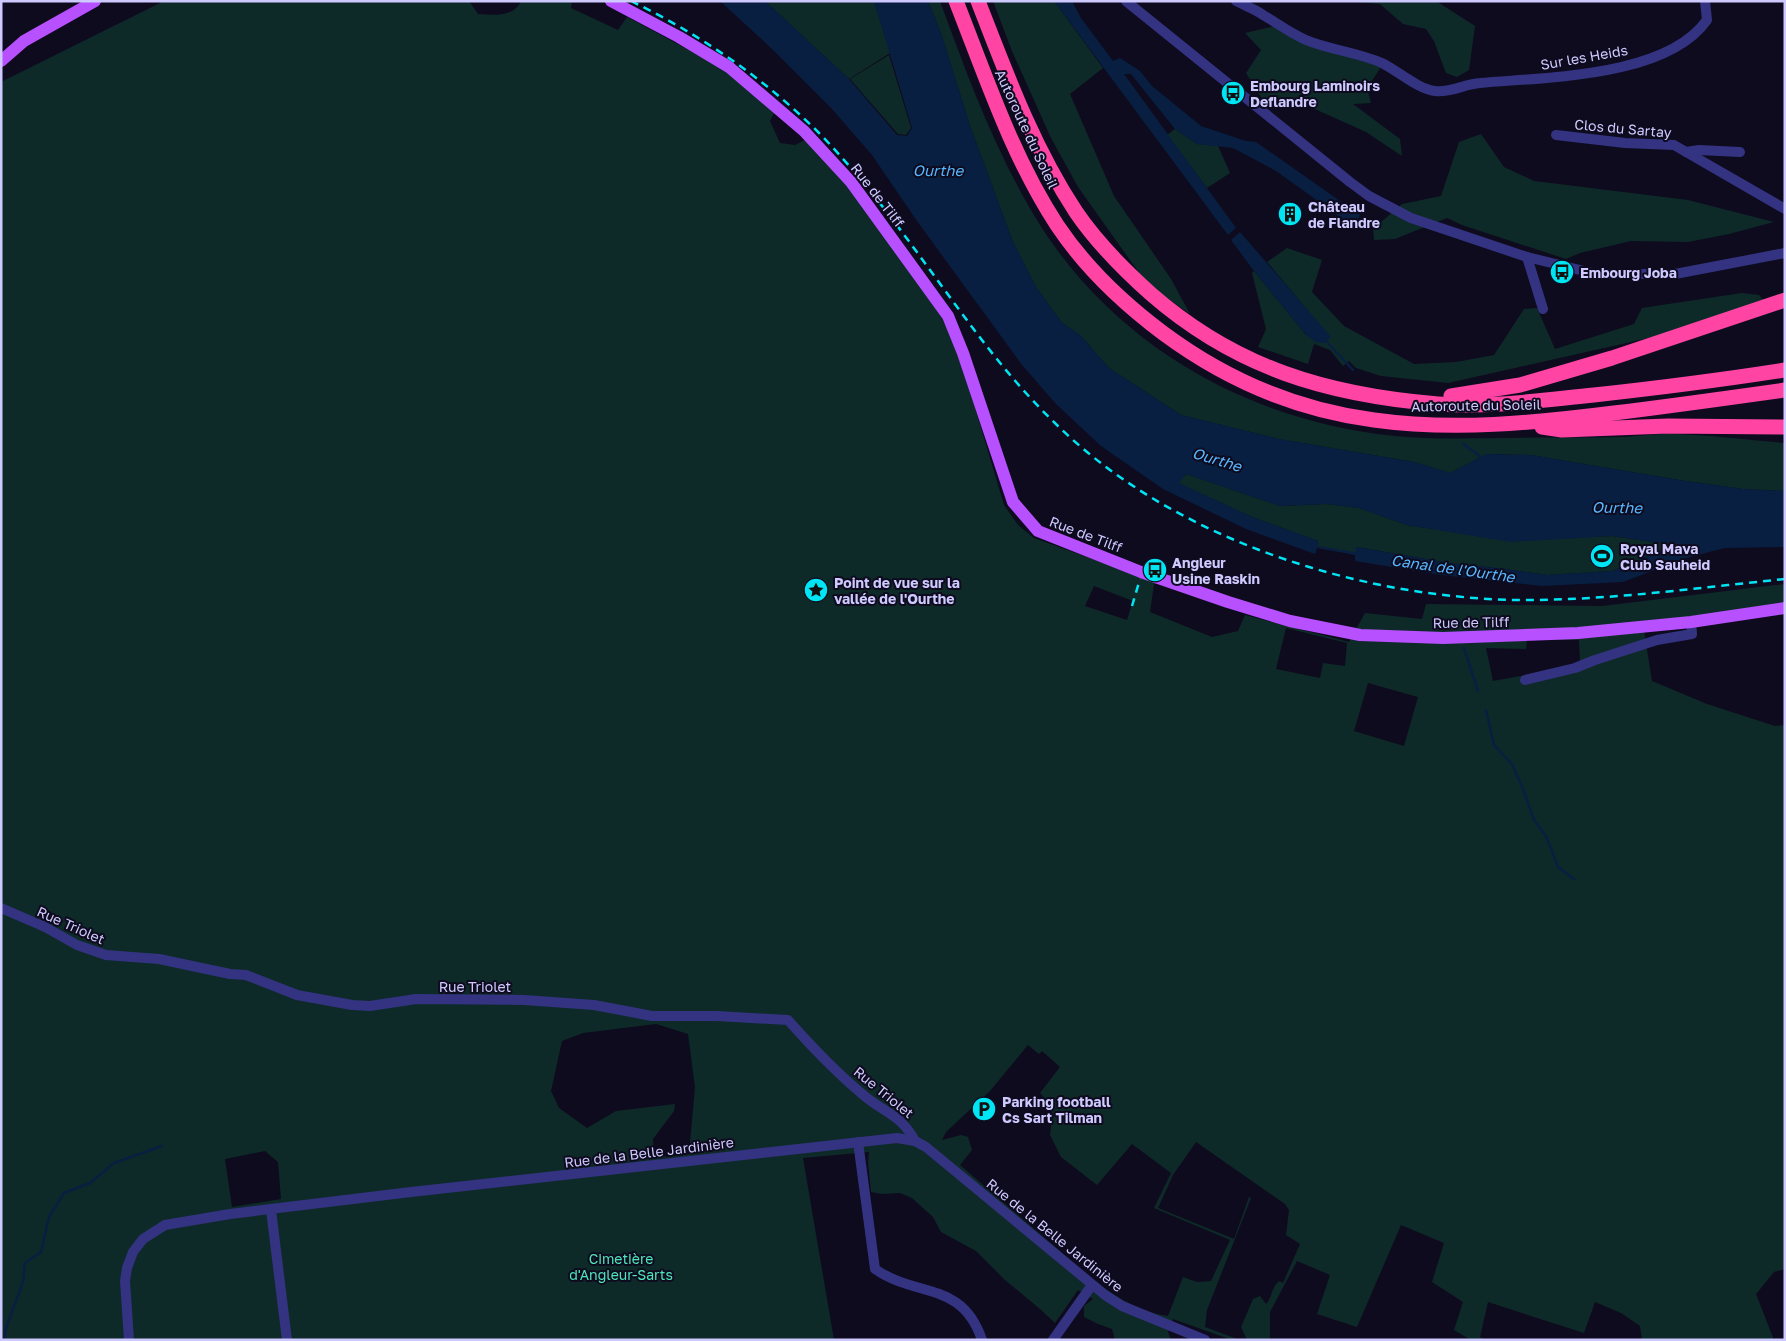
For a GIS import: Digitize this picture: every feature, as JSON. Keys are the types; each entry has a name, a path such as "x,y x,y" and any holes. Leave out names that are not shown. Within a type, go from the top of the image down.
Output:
{"highway":[{"name":"Autoroute du Soleil","path":"956,1 997,108 1022,162 1045,204 1080,255 1120,297 1154,326 1208,363 1237,379 1265,391 1342,415 1374,420 1442,425 1518,423 1574,418 1785,390"},
{"name":"Autoroute du Soleil","path":"978,1 1024,116 1061,188 1093,235 1137,281 1188,324 1221,344 1268,367 1300,379 1372,397 1465,404 1546,400 1705,382 1785,370"},
{"path":"1428,402 1446,396 1520,385 1612,358 1785,300"},
{"path":"1518,423 1562,430 1668,426 1785,427"}],"main road":[{"path":"1,61 24,41 95,1"},
{"name":"Rue de Tilff","path":"611,1 679,37 729,68 804,131 851,182 948,316 963,353 1013,502 1038,532 1141,572 1228,602 1290,621 1360,635 1443,638 1578,633 1691,622 1785,608"}],"street":[{"path":"1126,1 1246,100 1369,196 1411,218 1527,257 1596,274 1675,274 1785,253"},
{"name":"Sur les Heids","path":"1236,1 1306,40 1342,52 1365,56 1434,91 1447,91 1475,83 1534,80 1579,74 1657,56 1680,44 1701,28 1707,20 1705,1"},
{"name":"Clos du Sartay","path":"1556,135 1618,143 1674,145 1785,209"},
{"name":"Clos du Sartay","path":"1686,152 1699,150 1740,152"},
{"path":"1527,257 1543,309"},
{"path":"1525,680 1575,668 1657,640 1692,634 1691,622"},
{"name":"Rue Triolet","path":"1,908 45,927 77,944 106,955 159,958 230,974 246,975 297,995 329,1002 360,1006 416,999 524,1000 594,1005 652,1016 718,1016 788,1020 815,1050 870,1101 892,1113 908,1128 915,1141"},
{"name":"Rue de la Belle Jardinière","path":"128,1340 125,1299 126,1268 133,1252 143,1238 165,1225 489,1183 897,1138 915,1141 926,1147 1092,1285 1122,1306 1206,1340"},
{"path":"858,1142 875,1269 894,1279 941,1294 959,1303 973,1318 982,1340"},
{"path":"271,1210 287,1340"},
{"path":"1053,1340 1092,1285"}],"green space":[{"name":"Cimetière d'Angleur-Sarts","path":"164,1 469,1 478,14 496,15 508,13 518,6 521,1 572,1 571,8 618,30 627,17 728,71 775,111 770,121 780,143 795,145 805,140 857,193 942,318 959,354 1004,505 1018,525 1034,538 1159,583 1154,584 1150,612 1212,637 1238,631 1245,615 1349,642 1365,613 1422,619 1426,604 1602,606 1785,584 1785,611 1644,631 1652,681 1707,704 1775,726 1785,725 1785,1269 1774,1272 1756,1294 1774,1340 1642,1340 1640,1326 1621,1313 1595,1302 1584,1333 1488,1302 1480,1337 1485,1340 1471,1340 1454,1330 1463,1302 1432,1282 1444,1243 1401,1225 1357,1327 1317,1314 1330,1275 1297,1261 1270,1312 1270,1340 1247,1340 1241,1327 1253,1299 1260,1296 1266,1304 1276,1284 1279,1281 1283,1283 1300,1244 1286,1235 1289,1210 1285,1204 1196,1142 1173,1175 1158,1208 1234,1239 1249,1197 1251,1198 1207,1310 1205,1327 1240,1340 1232,1340 1173,1319 1168,1332 1171,1340 1115,1340 1112,1329 1084,1317 1084,1306 1093,1299 1078,1290 1055,1323 1005,1280 976,1251 941,1232 933,1217 912,1198 900,1193 882,1194 871,1192 869,1152 803,1158 834,1340 1,1340 1,82","holes":["1094,586 1133,601 1127,620 1085,606","1286,628 1347,643 1345,666 1323,663 1320,678 1276,669","1527,640 1579,640 1580,663 1549,671 1493,681 1486,648 1526,649","1368,683 1418,697 1404,746 1354,731","656,1024 688,1034 695,1087 689,1154 666,1157 662,1154 654,1155 653,1139 674,1111 675,1104 616,1111 587,1128 559,1108 551,1091 562,1041 583,1033","1028,1045 1039,1054 1042,1051 1060,1067 1040,1093 1049,1103 1052,1118 1050,1135 1061,1157 1097,1185 1132,1144 1171,1173 1154,1208 1230,1240 1211,1281 1197,1282 1183,1277 1168,1316 1150,1312 1118,1297 1088,1275 960,1165 972,1150 968,1137 961,1135 942,1140 946,1132 990,1091","265,1151 278,1162 281,1199 232,1207 225,1159"]},
{"path":"765,1 874,1 890,53 849,79"},
{"path":"928,1 940,1 984,116 1010,172 1040,225 1072,269 1108,308 1149,342 1193,371 1240,396 1290,414 1342,428 1395,436 1424,438 1625,437 1682,434 1785,443 1785,491 1743,489 1679,480 1531,455 1487,454 1450,473 1414,462 1279,439 1181,415 1109,368 1080,335 1062,323 1036,287 1013,242 970,126 942,36"},
{"path":"993,1 1054,1 1103,68 1070,94 1114,196 1171,279 1190,314 1147,284 1078,187 1051,138 1012,51"},
{"path":"1343,1 1436,1 1475,26 1469,70 1457,77 1446,73 1434,41 1426,29 1403,24 1380,4"},
{"path":"1279,25 1383,64 1367,88 1371,103 1353,104 1400,139 1402,156 1366,132 1297,101 1268,108 1246,73 1261,50 1245,33"},
{"path":"889,55 911,128 906,135 898,134 850,79"},
{"path":"1175,129 1197,144 1218,146 1230,173 1207,188 1167,135"},
{"path":"1481,134 1504,167 1534,181 1688,200 1774,222 1688,242 1631,241 1580,253 1566,259 1462,225 1447,218 1395,239 1374,240 1373,229 1402,204 1441,196 1459,142"},
{"path":"1287,248 1322,260 1312,292 1344,326 1414,364 1456,362 1494,355 1524,309 1537,308 1555,349 1634,324 1642,308 1742,293 1759,295 1763,300 1653,337 1448,383 1381,376 1356,368 1349,361 1343,366 1330,350 1314,344 1308,364 1258,347 1266,329 1252,273 1254,271 1306,335 1330,337 1267,262"},
{"path":"1186,474 1280,506 1327,504 1359,508 1407,525 1511,541 1612,536 1674,545 1612,571 1548,575 1449,563 1357,547 1356,553 1317,546 1318,541 1252,517 1178,483"}],"water":[{"name":"Ourthe","path":"720,1 765,1 849,79 897,135 907,136 912,128 874,1 928,1 942,36 970,126 1013,242 1036,287 1062,323 1080,335 1109,368 1181,415 1279,439 1414,462 1450,473 1487,454 1531,455 1679,480 1743,489 1785,491 1785,547 1725,548 1686,558 1623,582 1542,586 1441,575 1355,561 1355,555 1317,548 1315,554 1246,529 1163,489 1101,446 1056,404 1022,365 917,221 872,155 832,109 772,49","holes":["1186,474 1280,506 1327,504 1359,508 1407,525 1511,542 1612,536 1673,545 1612,571 1548,575 1449,563 1357,547 1355,552 1317,546 1318,541 1252,517 1179,483"]},
{"path":"1054,1 1072,1 1081,18 1113,61 1120,58 1140,71 1152,86 1201,126 1246,141 1256,142 1360,215 1354,227 1276,171 1233,148 1197,144 1175,129 1131,74 1124,74 1236,228 1228,235"},
{"path":"1240,232 1331,337 1324,343 1316,342 1306,335 1254,271 1231,240"}],"waterway":[{"path":"1325,340 1353,370"},
{"path":"1463,444 1483,458"},
{"path":"1464,648 1478,691"},
{"path":"1486,710 1494,745 1512,764 1534,820 1546,836 1558,867 1574,879"},
{"path":"4,1340 6,1328 23,1282 25,1263 41,1252 49,1217 64,1193 90,1183 114,1163 162,1146"}],"railway":[{"path":"631,1 681,28 730,59 776,93 797,112 818,132 863,182 985,344 1014,380 1046,414 1080,446 1117,475 1161,503 1208,528 1256,549 1307,566 1359,580 1463,597 1549,600 1650,593 1785,579"},
{"path":"1132,606 1140,579"}],"place":[{"name":"Embourg Laminoirs Deflandre","path":"1233,93"},
{"name":"Château de Flandre","path":"1290,214"},
{"name":"Embourg Joba","path":"1562,272"},
{"name":"Royal Mava Club Sauheid","path":"1602,556"},
{"name":"Angleur Usine Raskin","path":"1155,570"},
{"name":"Point de vue sur la vallée de l'Ourthe","path":"816,590"},
{"name":"Parking football Cs Sart Tilman","path":"984,1109"}],"water label":[{"name":"Canal de l'Ourthe","path":"1453,568"}]}
